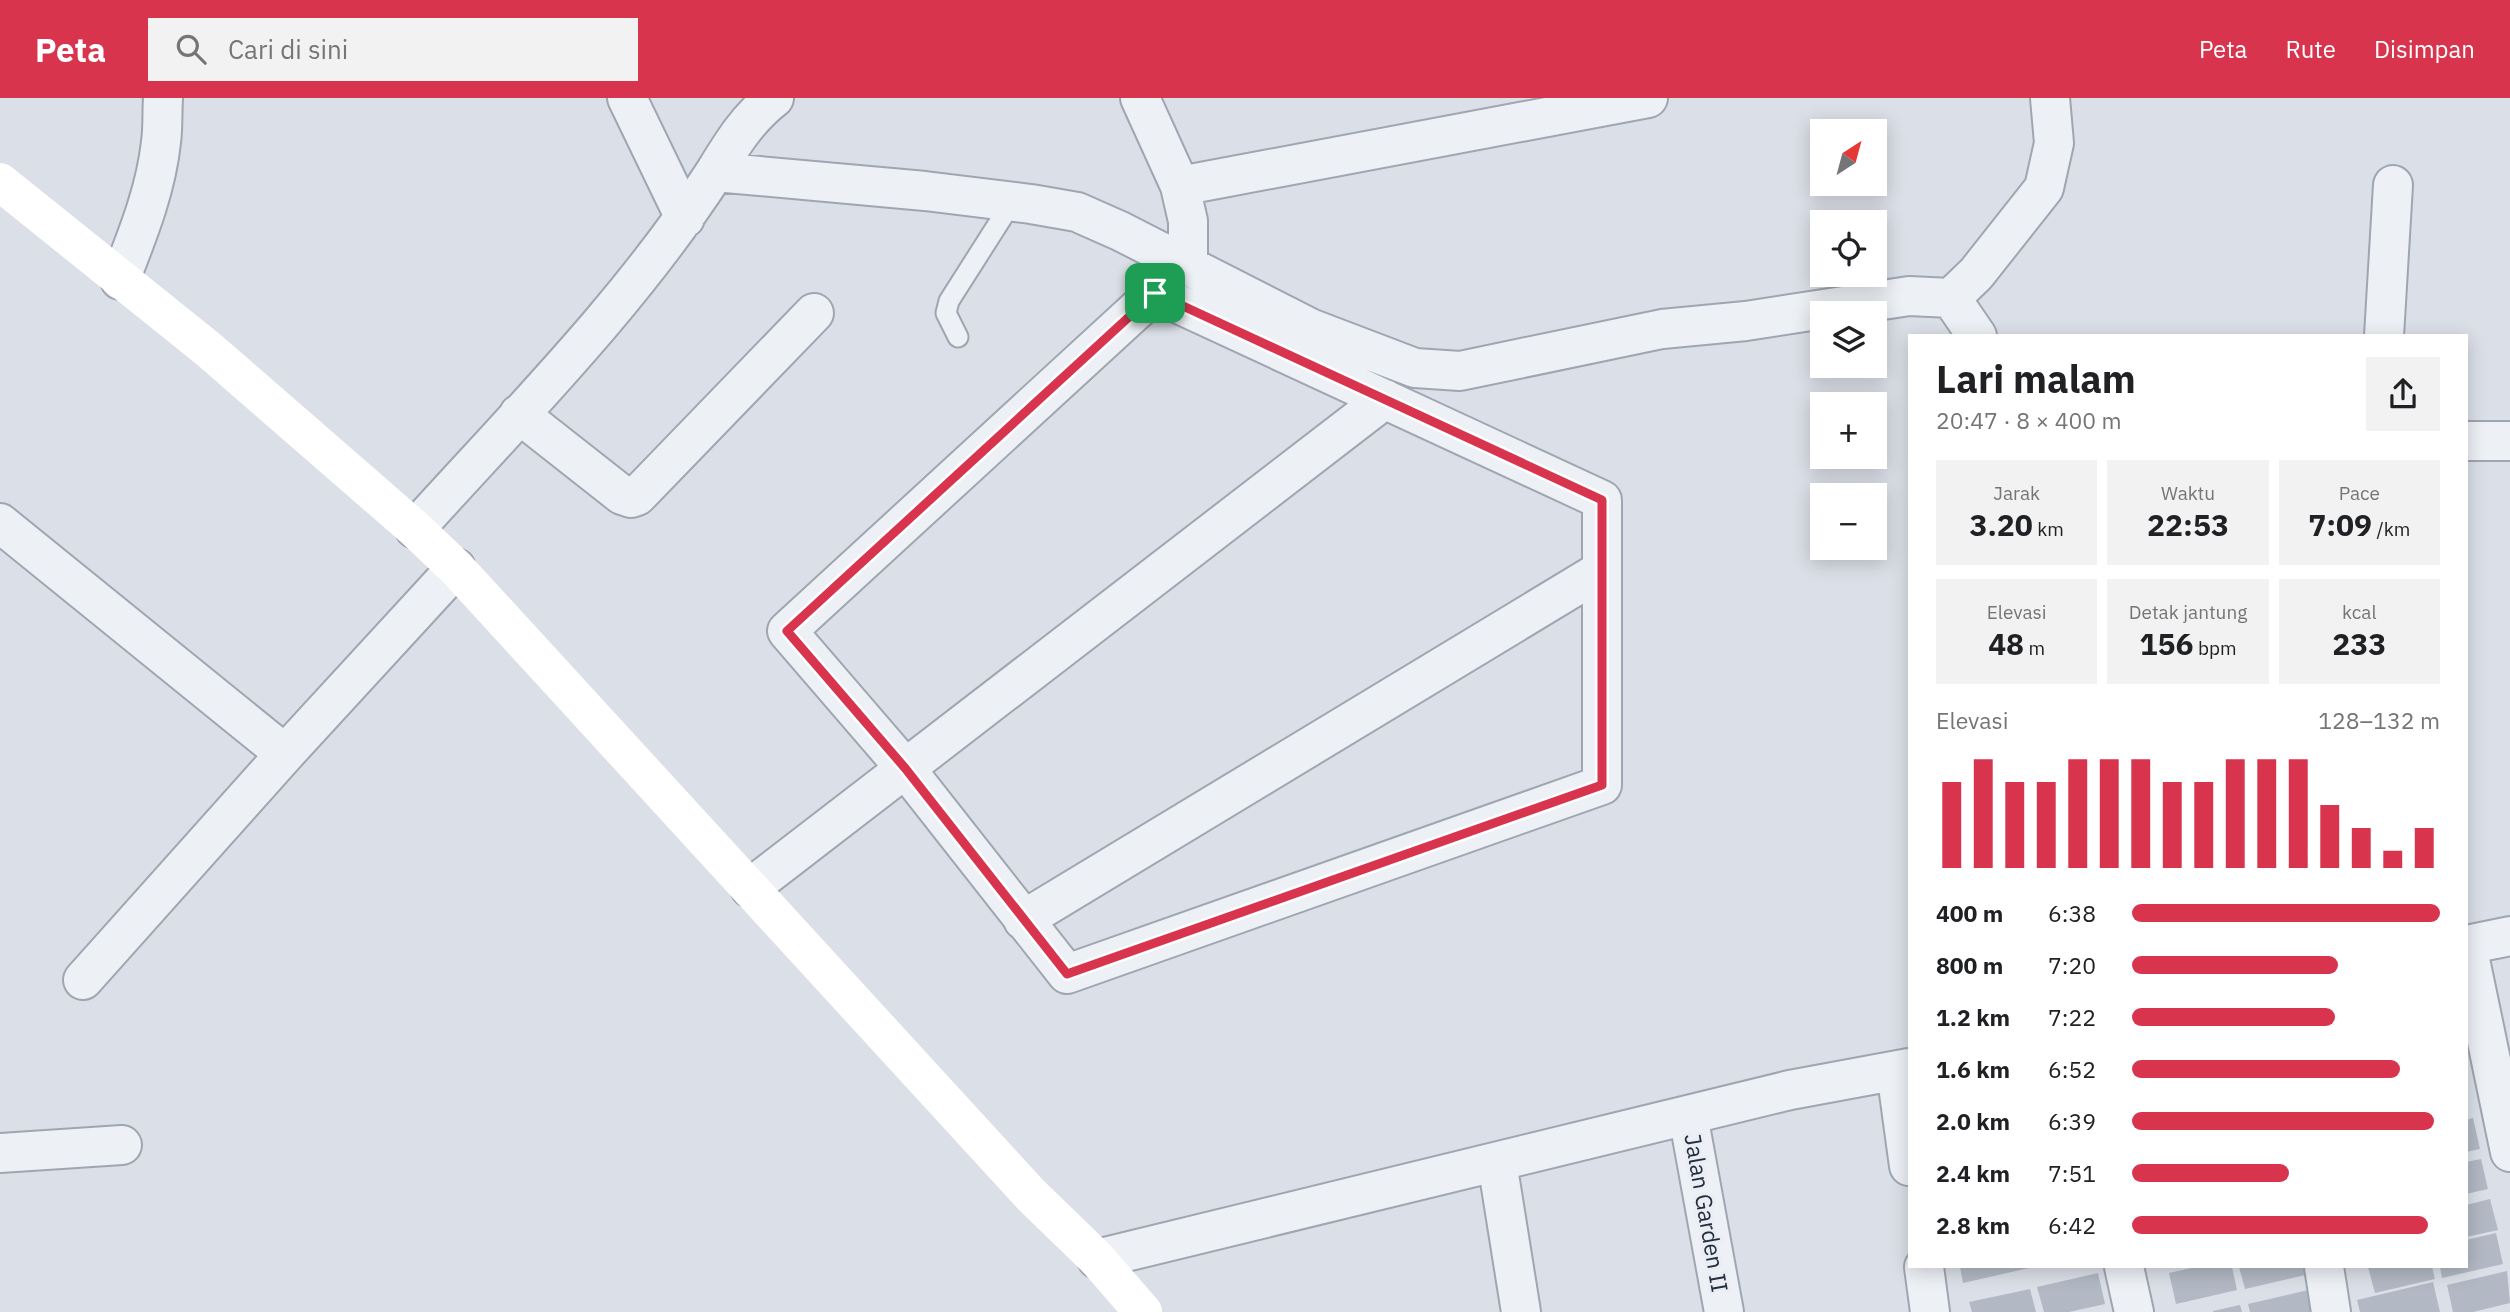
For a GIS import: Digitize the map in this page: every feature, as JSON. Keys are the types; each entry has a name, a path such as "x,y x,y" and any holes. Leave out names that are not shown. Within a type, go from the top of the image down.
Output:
{"street":[{"path":"120,280 153,182 161,143 163,98"},
{"path":"627,98 685,218"},
{"path":"415,529 603,320 685,218 739,134 760,109 774,98"},
{"path":"1140,98 1180,186 1188,221 1188,267"},
{"path":"1180,186 1648,98"},
{"path":"715,172 925,191 1077,212 1120,231 1310,328 1415,368 1460,371 1662,330 1746,321 1909,296 1951,298 1976,274 2044,188 2054,143 2050,98"},
{"path":"0,181 208,349 456,568 1031,1195 1097,1259 1143,1312"},
{"path":"2384,334 2393,185"},
{"path":"1155,293 1602,500 1602,570 1602,785 1067,974 905,768 787,631 1155,293"},
{"path":"1951,298 1976,334"},
{"path":"519,414 622,495 631,498 637,496 814,313"},
{"path":"750,888 1385,399"},
{"path":"2468,441 2510,441"},
{"path":"0,523 285,754"},
{"path":"83,980 456,568"},
{"path":"1023,920 1602,570"},
{"path":"2468,945 2510,936"},
{"path":"2468,954 2510,1152"},
{"path":"1097,1259 1790,1090 1902,1070 1908,1152"},
{"name":"Jalan Garden II","path":"1688,1115 1724,1312"},
{"path":"0,1153 122,1145"},
{"path":"1497,1162 1521,1312"},
{"path":"1924,1268 1930,1312"},
{"path":"2124,1268 2134,1312"},
{"path":"2324,1268 2331,1312"}],"lane":[{"path":"958,337 946,313 949,301 1012,202"}],"building":[{"path":"2473,1118 2480,1149 2468,1152 2468,1119"},
{"path":"2481,1159 2488,1189 2468,1194 2468,1162"},
{"path":"2490,1199 2498,1230 2468,1237 2468,1204"},
{"path":"2496,1233 2503,1264 2442,1278 2440,1268 2468,1268 2468,1240"},
{"path":"1960,1268 2029,1268 1963,1283"},
{"path":"2192,1268 2232,1268 2237,1290 2176,1304 2169,1273"},
{"path":"2239,1268 2303,1268 2305,1275 2245,1289"},
{"path":"2368,1268 2432,1268 2435,1279 2375,1293"},
{"path":"2507,1271 2510,1303 2473,1312 2453,1312 2447,1285"},
{"path":"2098,1273 2105,1304 2069,1312 2044,1312 2037,1287"},
{"path":"2433,1282 2440,1312 2360,1312 2357,1300"},
{"path":"2030,1289 2036,1312 1972,1312 1969,1302"},
{"path":"2308,1290 2314,1312 2250,1312 2248,1304"},
{"path":"2240,1305 2242,1312 2213,1312 2213,1311"}],"route":[{"path":"1155,293 1602,500 1602,785 1067,974 905,768 787,631 1155,293"}]}
